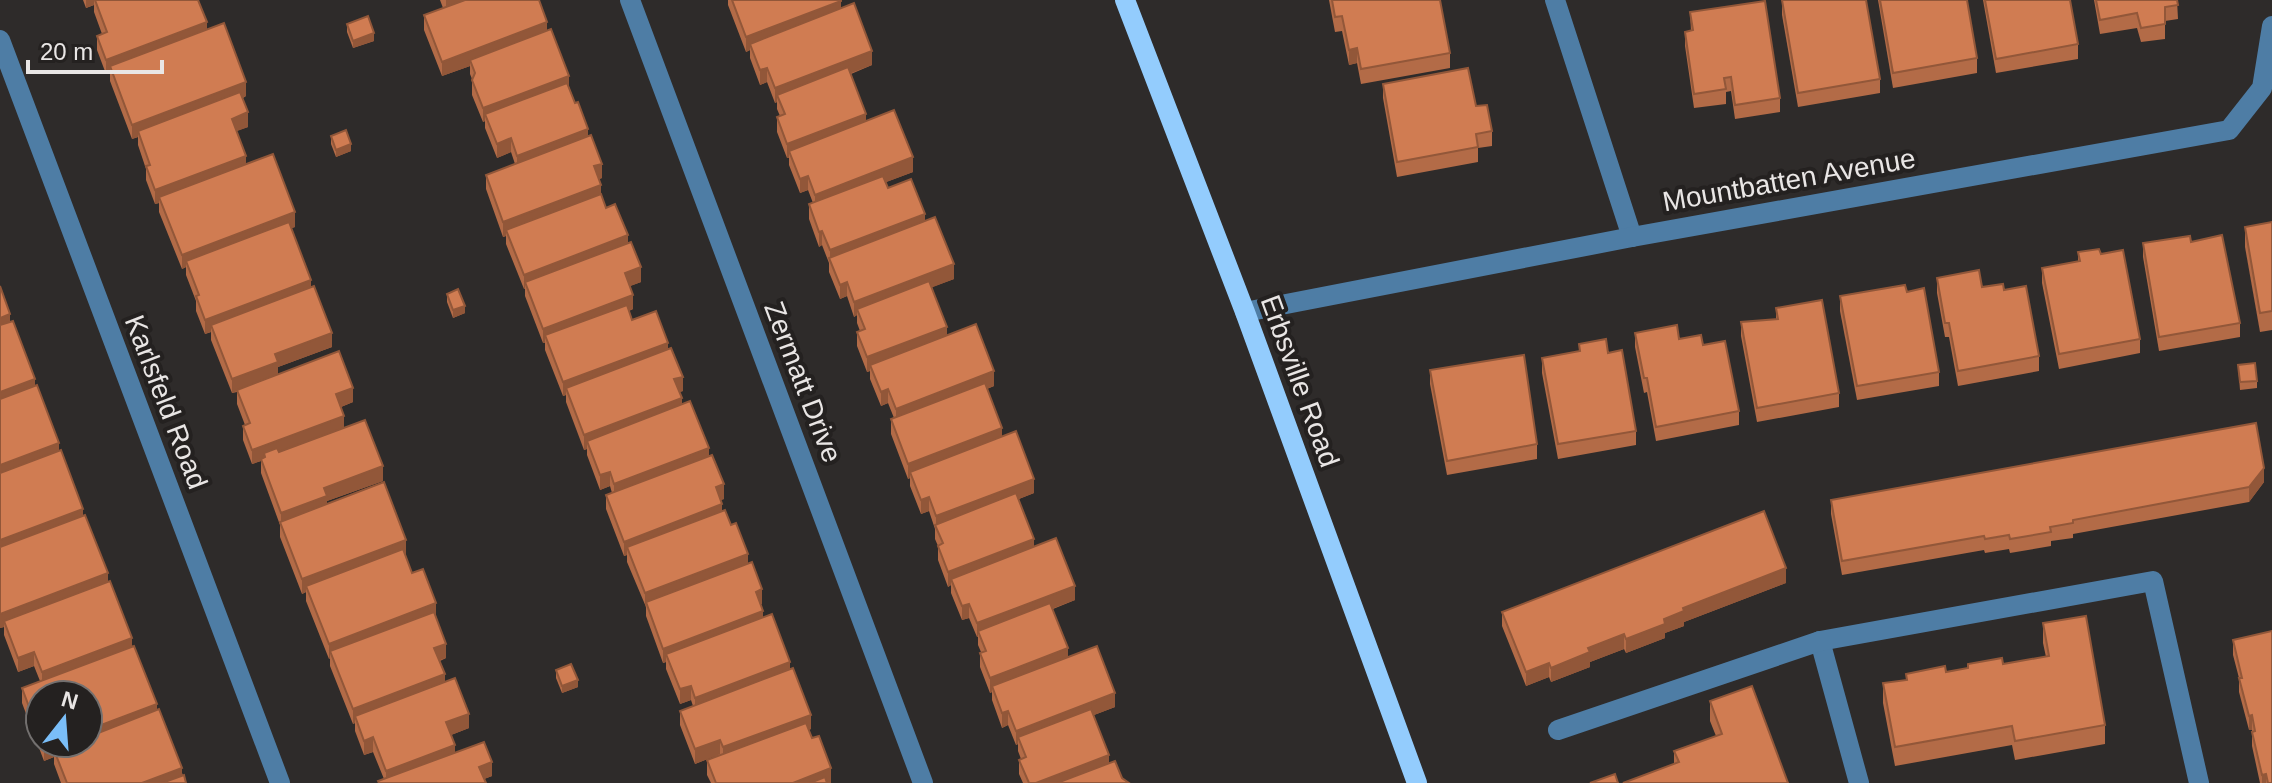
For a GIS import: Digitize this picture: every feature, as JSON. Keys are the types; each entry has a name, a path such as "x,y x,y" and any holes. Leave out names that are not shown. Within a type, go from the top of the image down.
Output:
{"main road":[{"name":"Erbsville Road","path":"1125,0 1245,312 1417,783"}],"street":[{"name":"Zermatt Drive","path":"630,0 923,783"},
{"path":"1555,0 1632,237"},
{"name":"Mountbatten Avenue","path":"1245,312 1632,237 2229,130 2262,88 2272,26"},
{"name":"Karlsfeld Road","path":"0,40 280,783"},
{"path":"1558,730 1820,641 2153,581 2199,783"},
{"path":"1820,641 1859,783"}],"building":[{"path":"95,0 198,0 207,22 106,60 97,36 107,32"},
{"path":"465,0 539,0 547,22 442,62 424,15"},
{"path":"732,0 841,0 841,1 746,37"},
{"path":"1332,0 1440,0 1450,53 1361,69 1357,48 1349,50 1342,16 1335,17"},
{"path":"1782,0 1866,0 1880,79 1798,93"},
{"path":"1880,0 1967,0 1977,58 1893,73"},
{"path":"1985,0 2070,0 2078,44 1996,59"},
{"path":"2096,0 2177,0 2178,5 2165,7 2165,24 2141,28 2137,13 2100,20"},
{"path":"1765,1 1780,98 1735,105 1731,77 1724,78 1726,89 1694,94 1685,32 1693,30 1690,12"},
{"path":"854,3 872,51 775,88 767,68 760,70 750,44"},
{"path":"368,16 374,33 353,41 347,24"},
{"path":"224,23 246,82 132,125 110,66"},
{"path":"551,29 569,76 483,108 472,80 475,73 470,60"},
{"path":"848,67 866,114 787,144 777,117 785,114 777,95"},
{"path":"1468,68 1476,106 1487,105 1492,131 1476,134 1478,147 1397,162 1383,84"},
{"path":"567,83 588,129 517,156 511,138 497,144 485,114"},
{"path":"240,92 248,112 232,119 246,156 155,190 138,131"},
{"path":"894,110 913,157 815,195 808,176 800,179 789,151"},
{"path":"346,130 351,144 336,150 331,136"},
{"path":"591,135 602,164 594,166 601,185 503,222 486,175"},
{"path":"273,154 295,212 182,255 159,197"},
{"path":"883,176 888,188 911,179 925,214 830,250 822,231 819,232 809,204"},
{"path":"601,194 606,208 615,204 628,235 524,275 506,230"},
{"path":"935,217 954,264 854,302 847,282 840,285 829,258"},
{"path":"289,222 311,280 205,320 186,261"},
{"path":"2272,222 2272,311 2260,313 2245,227"},
{"path":"2222,235 2240,323 2159,337 2143,243 2190,236 2191,242"},
{"path":"631,242 641,267 625,273 633,295 543,329 525,282"},
{"path":"2099,249 2101,254 2123,250 2140,339 2059,354 2042,268 2080,261 2078,252"},
{"path":"1979,270 1982,287 2003,284 2004,290 2026,286 2039,356 1958,371 1937,278"},
{"path":"929,281 947,327 867,357 857,332 865,329 857,309"},
{"path":"1905,285 1907,292 1924,288 1939,372 1857,386 1840,296"},
{"path":"0,286 10,314 0,318"},
{"path":"314,286 332,333 275,354 278,362 232,379 211,325"},
{"path":"458,289 465,306 453,310 447,294"},
{"path":"1822,300 1839,393 1757,408 1741,322 1778,319 1776,308"},
{"path":"627,305 632,320 656,311 668,343 563,382 545,335"},
{"path":"13,321 35,379 0,392 0,325"},
{"path":"976,324 994,371 896,409 888,389 881,392 870,365"},
{"path":"1677,325 1679,339 1701,335 1703,345 1725,341 1739,411 1656,427 1635,333"},
{"path":"1606,339 1608,353 1622,350 1636,431 1558,444 1542,358 1580,351 1579,344"},
{"path":"671,348 683,377 674,379 682,398 584,435 566,388"},
{"path":"339,351 353,388 336,394 344,416 252,450 243,426 250,423 237,390"},
{"path":"1524,355 1537,444 1447,461 1430,370"},
{"path":"2255,363 2257,381 2240,382 2238,365"},
{"path":"985,383 1002,428 908,464 891,419"},
{"path":"37,385 59,443 0,465 0,399"},
{"path":"690,401 709,448 614,484 610,472 600,475 587,441"},
{"path":"365,420 383,466 324,488 327,496 281,513 261,459 265,457 264,453 277,448 279,452"},
{"path":"2256,423 2264,468 2249,487 2073,520 2073,523 2050,527 2051,532 2010,539 2009,535 1985,539 1984,536 1842,561 1831,500"},
{"path":"1016,431 1034,479 936,516 929,497 921,500 910,472"},
{"path":"61,450 83,509 0,540 0,473"},
{"path":"712,455 724,484 716,487 722,504 624,542 606,495"},
{"path":"384,482 406,540 302,579 280,522"},
{"path":"1016,493 1034,539 948,572 938,546 943,543 935,525"},
{"path":"725,510 731,525 736,523 748,554 645,593 627,547"},
{"path":"1764,511 1786,568 1683,608 1684,611 1664,619 1665,624 1626,639 1624,634 1588,648 1590,652 1551,668 1549,663 1526,672 1502,612"},
{"path":"85,515 108,573 0,614 0,547"},
{"path":"1056,538 1075,586 977,623 969,604 962,606 951,579"},
{"path":"403,549 412,573 423,569 436,603 329,644 306,586"},
{"path":"752,562 762,589 756,592 763,611 663,649 646,602"},
{"path":"110,581 132,638 42,672 34,652 18,658 4,621"},
{"path":"1050,603 1068,648 990,678 980,653 986,651 978,631"},
{"path":"434,612 446,644 434,648 445,674 353,709 330,651"},
{"path":"772,614 790,662 695,698 691,686 680,689 666,654"},
{"path":"2086,616 2105,725 2015,741 2012,726 1895,747 1883,683 1907,680 1906,674 1945,666 1946,672 1968,668 1968,664 2002,658 2003,664 2049,656 2043,623"},
{"path":"2272,631 2272,783 2268,783 2266,774 2262,775 2252,732 2255,731 2252,715 2249,716 2239,678 2242,678 2233,640"},
{"path":"134,646 157,704 104,724 104,679 46,679"},
{"path":"1097,646 1115,693 1016,731 1008,711 1002,713 992,686"},
{"path":"571,664 578,680 562,686 556,670"},
{"path":"793,668 811,715 723,747 720,740 695,749 680,711"},
{"path":"455,678 469,714 446,722 455,745 386,771 373,737 364,741 355,716"},
{"path":"1752,686 1788,783 1623,783 1679,762 1674,751 1722,734 1710,701"},
{"path":"159,709 182,768 142,783 67,783 58,759 104,759 104,731"},
{"path":"1091,709 1109,755 1029,783 1019,760 1026,757 1018,737"},
{"path":"806,723 812,738 819,736 831,768 793,783 716,783 707,760"},
{"path":"484,742 492,762 479,767 486,783 378,781"},
{"path":"1115,761 1122,778 1129,783 1057,783"},
{"path":"1615,774 1618,783 1590,783"},
{"path":"184,775 186,783 162,783"},
{"path":"825,777 827,783 810,783"}]}
